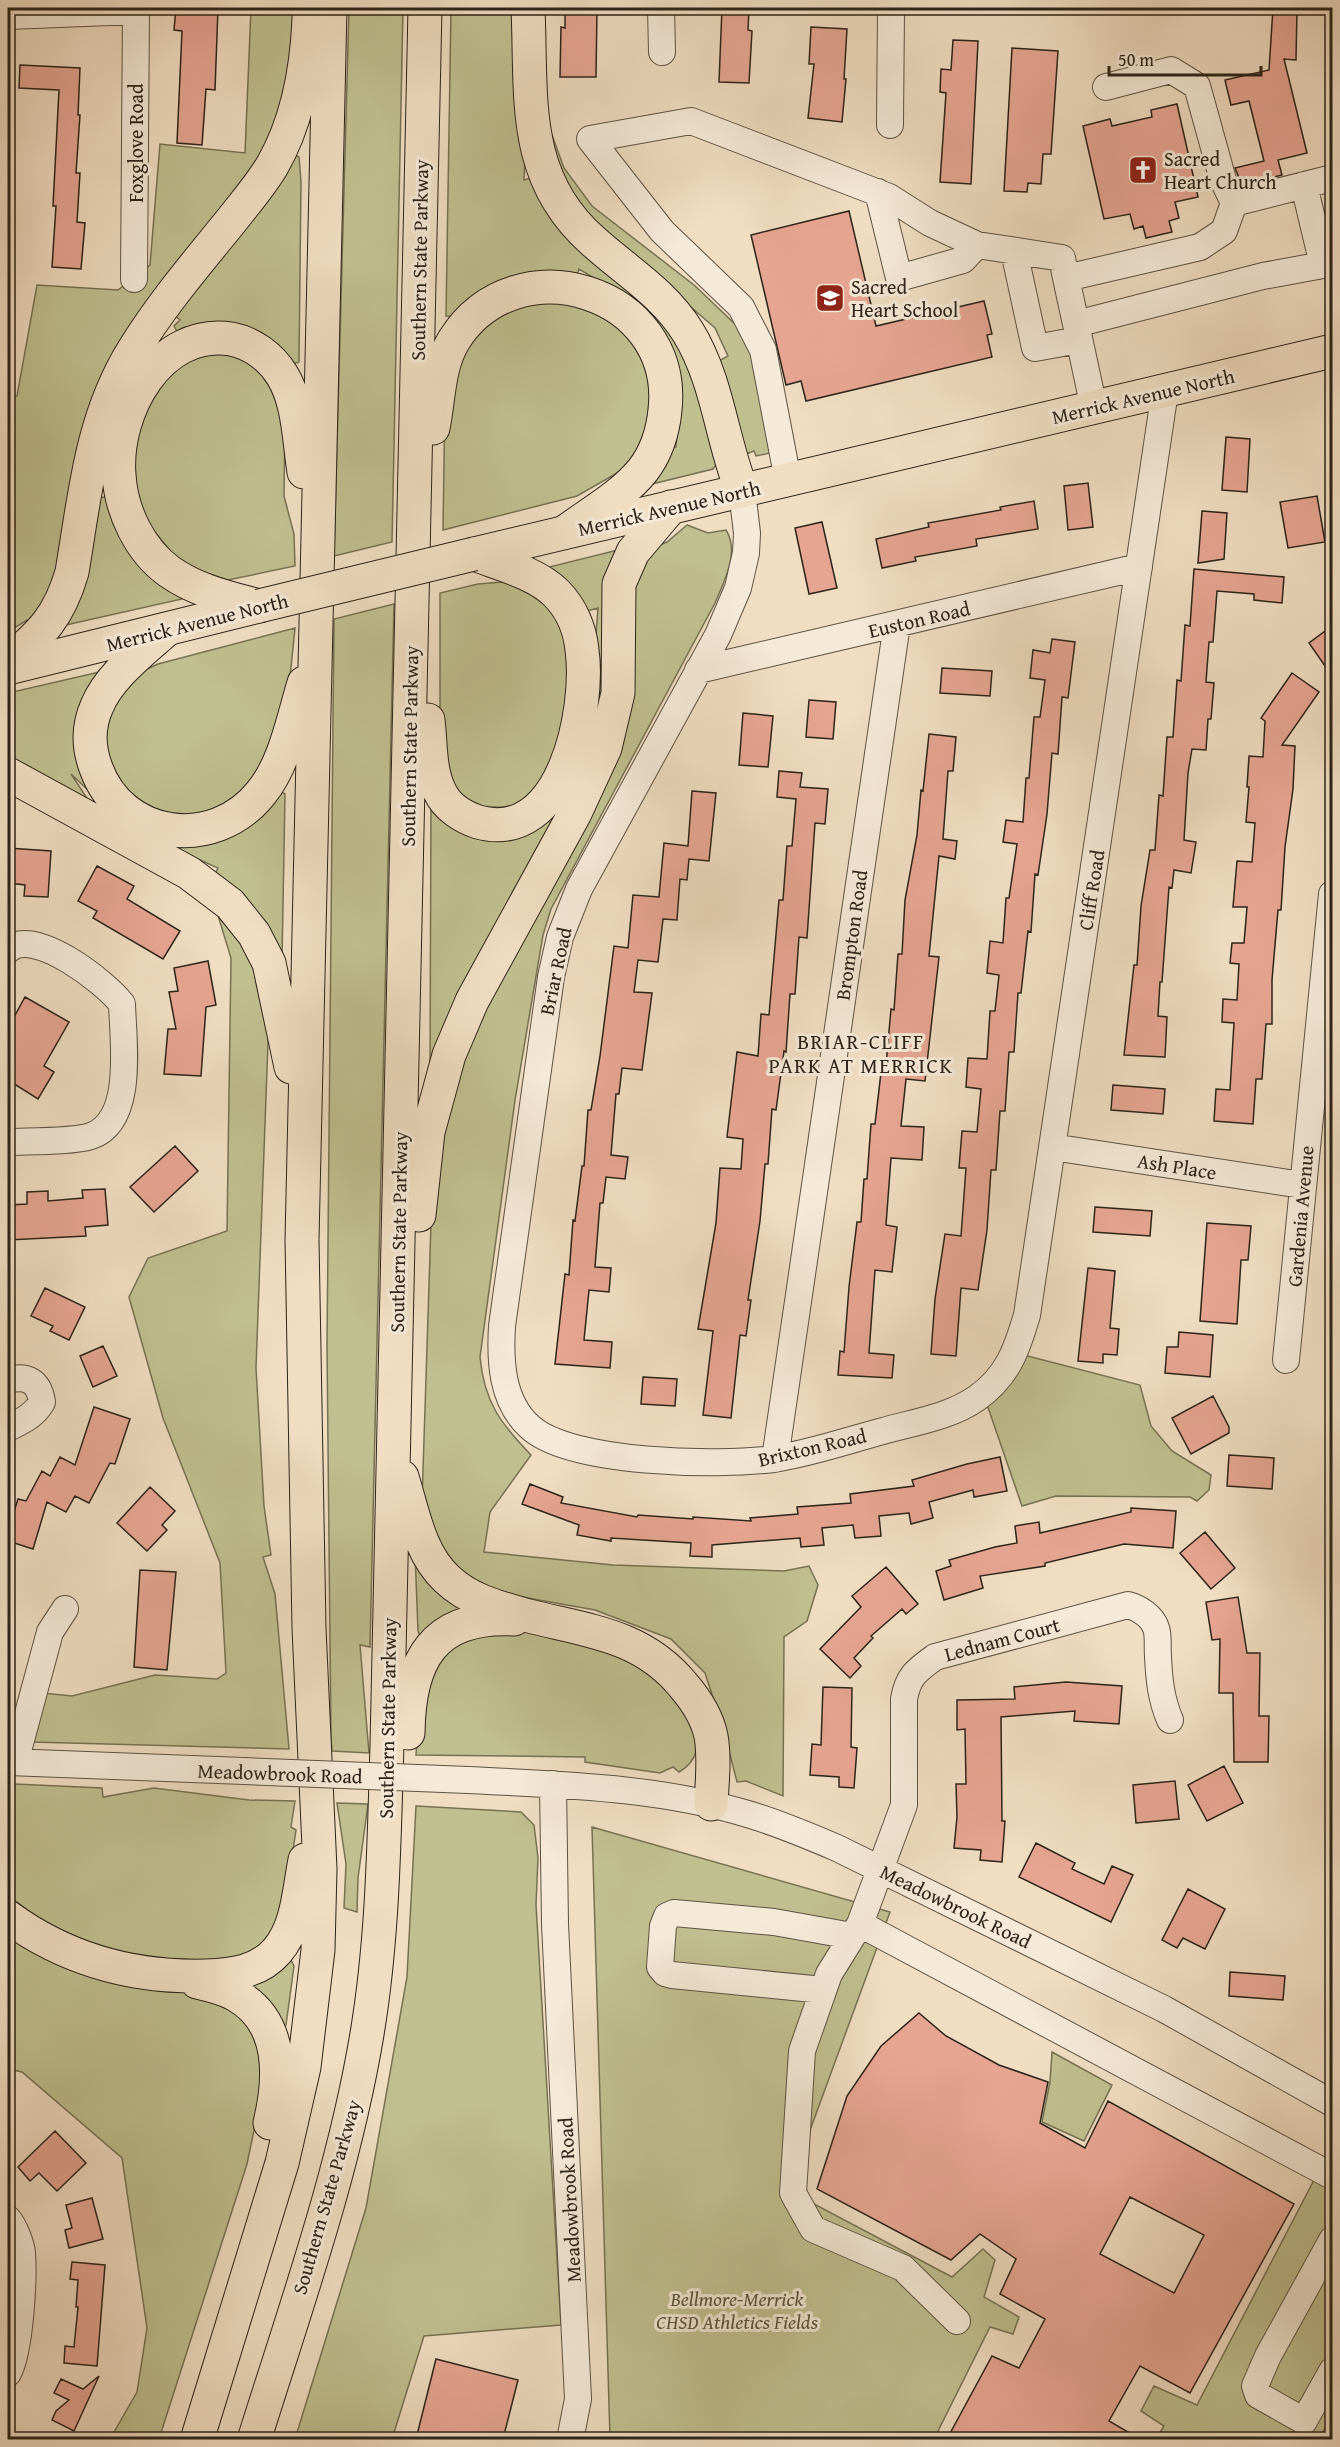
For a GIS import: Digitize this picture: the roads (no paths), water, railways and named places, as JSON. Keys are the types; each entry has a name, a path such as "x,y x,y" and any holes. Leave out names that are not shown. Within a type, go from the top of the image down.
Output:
{"main road":[{"path":"8,662 50,623 68,587 91,453 99,425 119,376 147,328 259,185 282,147 303,80 309,8"},
{"path":"197,2439 282,2163 305,2057 315,1986 320,1908 305,1468 303,1135 330,8"},
{"name":"Southern State Parkway","path":"254,2439 329,2197 351,2112 367,2036 377,1963 383,1893 425,8"},
{"path":"528,8 533,119 539,160 545,177 566,213 580,228 650,285 676,314 699,350 713,387 731,462 742,490"},
{"path":"413,524 442,373 452,343 469,320 505,296 529,289 557,287 598,296 623,310 635,321 653,344 664,373 666,387 662,431 644,468 617,494 565,532"},
{"path":"259,606 196,587 169,572 146,548 128,515 119,475 122,432 137,394 160,362 187,344 218,338 246,344 257,349 275,365 283,376 293,402 317,552"},
{"name":"Merrick Avenue North","path":"8,668 565,532 1332,351"},
{"path":"395,1377 418,1268 420,1197 428,1132 443,1073 472,1001 575,813 605,748 618,693 620,584 633,552 671,507"},
{"path":"412,609 431,738 432,765 442,797 462,815 481,823 509,823 529,814 539,807 554,789 572,749 582,696 583,662 579,634 569,611 549,587 474,554"},
{"path":"166,629 104,692 93,716 90,743 92,758 102,783 120,807 152,825 179,831 204,829 228,820 261,794 270,781 281,754 316,641"},
{"path":"8,774 189,873 218,892 242,917 262,949 274,979 303,1135"},
{"path":"393,1446 426,1551 441,1572 461,1591 475,1599 628,1642 658,1659 680,1681 700,1708 711,1735 713,1762 711,1804"},
{"path":"377,1963 406,1827 409,1704 416,1671 432,1647 449,1631 461,1624 487,1618 551,1621"},
{"path":"177,1977 242,1972 264,1962 283,1944 293,1922 316,1805"},
{"path":"8,1917 55,1946 78,1957 124,1970 177,1977 225,1989 247,2001 265,2023 275,2050 276,2096 253,2192 224,2353"},
{"path":"273,2439 302,2287"}],"street":[{"path":"661,8 662,52"},
{"path":"890,125 891,8"},
{"path":"8,15 136,9"},
{"name":"Foxglove Road","path":"134,279 136,9"},
{"path":"1066,278 1200,247 1224,231 1234,203 1223,180 1197,86 1171,70 1106,87"},
{"path":"788,480 763,350 741,307 662,231 590,138 691,122 878,192 930,223 977,245 1062,258 1094,408"},
{"path":"1234,203 1332,178"},
{"path":"1014,251 1035,348 1077,332 1263,276 1323,265 1304,185"},
{"path":"878,192 899,278 963,260 977,245"},
{"name":"Cliff Road","path":"995,1383 1016,1353 1027,1315 1165,391"},
{"name":"Briar Road","path":"548,1438 530,1428 513,1405 502,1371 500,1352 505,1302 555,956 579,890 718,635 738,588 746,553 747,533 742,490"},
{"name":"Euston Road","path":"698,670 1139,567"},
{"name":"Brompton Road","path":"775,1459 897,624"},
{"name":"Gardenia Avenue","path":"1286,1360 1332,894"},
{"path":"8,950 13,945 30,944 47,948 86,972 115,995 122,1004 123,1088 119,1108 111,1123 92,1136 8,1142"},
{"name":"Ash Place","path":"1052,1147 1302,1185"},
{"path":"8,1380 27,1378 33,1380 38,1387 42,1402 37,1411 8,1428"},
{"name":"Brixton Road","path":"548,1438 576,1449 613,1456 716,1464 775,1459 944,1415 975,1399 995,1383"},
{"name":"Lednam Court","path":"957,2321 903,2268 813,2229 792,2193 802,2051 829,1974 856,1930 882,1869 904,1805 904,1699 907,1683 917,1669 935,1657 1128,1605 1152,1619 1157,1629 1163,1705 1170,1720"},
{"path":"11,1762 50,1632 65,1609"},
{"name":"Meadowbrook Road","path":"11,1762 553,1784 615,1788 711,1804 782,1826 882,1869 1164,2009 1332,2103"},
{"name":"Meadowbrook Road","path":"553,1784 555,1924 579,2399 570,2439"},
{"path":"823,1990 665,1973 660,1967 663,1926 667,1916 675,1914 856,1930 1332,2176"},
{"path":"8,2219 22,2251 21,2291 14,2363 8,2373"},
{"path":"1332,2240 1268,2356 1255,2386 1258,2395 1304,2421 1332,2371"}],"place":[{"name":"Sacred Heart Church","path":"1143,170"},
{"name":"Sacred Heart School","path":"830,298"}],"district":[{"name":"BRIAR-CLIFF PARK AT MERRICK","path":"861,1053"}],"park label":[{"name":"Bellmore-Merrick CHSD Athletics Fields","path":"737,2310"}]}
